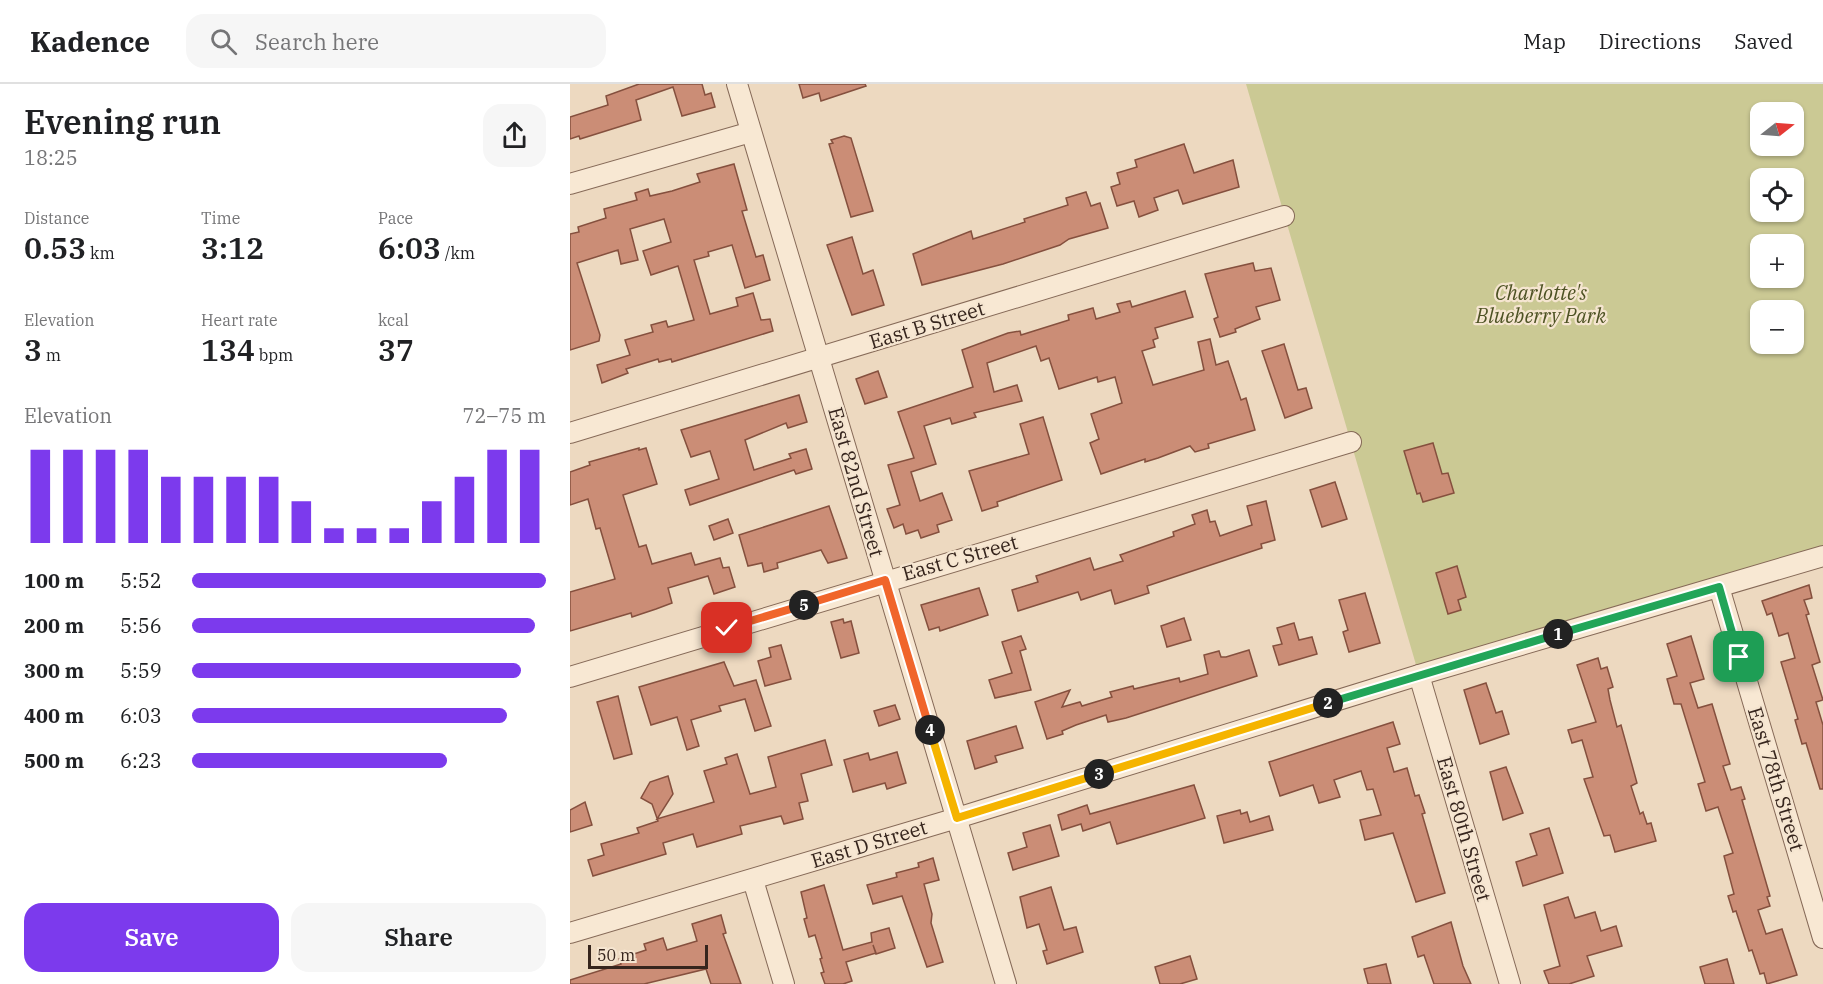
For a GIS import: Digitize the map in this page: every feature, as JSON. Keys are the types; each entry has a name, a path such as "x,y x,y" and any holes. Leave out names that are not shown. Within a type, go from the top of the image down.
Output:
{"street":[{"name":"East 82nd Street","path":"737,84 1006,984"},
{"path":"570,184 751,132"},
{"name":"East B Street","path":"570,433 1284,216"},
{"name":"East C Street","path":"570,677 885,580 1351,442"},
{"name":"East D Street","path":"570,933 753,880 1419,675 1823,556"},
{"name":"East 78th Street","path":"1719,587 1823,938"},
{"name":"East 80th Street","path":"1419,675 1510,984"},
{"path":"753,880 784,984"}],"green space":[{"name":"Charlotte's Blueberry Park","path":"1246,84 1823,84 1823,556 1419,675"}],"building":[{"path":"639,84 702,84 705,95 711,93 715,107 682,116 673,87 636,100 641,120 580,139 579,136 570,139 570,117 608,105 606,96"},
{"path":"799,84 865,84 866,86 821,101 819,93 803,98"},
{"path":"844,136 851,138 873,211 851,217 829,144 833,143 831,140"},
{"path":"1184,144 1194,173 1233,160 1239,187 1183,204 1178,190 1154,198 1158,210 1139,217 1134,201 1117,206 1111,187 1120,184 1117,173 1137,167 1135,160"},
{"path":"734,164 747,210 742,211 756,257 763,255 770,280 745,288 732,245 708,252 709,256 694,260 710,314 738,306 736,298 753,293 761,320 770,319 773,331 672,362 671,359 659,362 658,359 626,369 628,373 602,383 597,365 630,355 625,340 653,332 651,325 666,321 668,327 694,320 678,266 651,275 643,251 671,242 664,219 630,229 638,260 621,264 618,250 577,263 600,335 599,341 570,350 570,234 579,232 578,227 606,218 604,209 637,200 635,193 648,189 650,196 672,191 700,182 697,174"},
{"path":"1086,192 1091,206 1100,203 1108,228 1069,239 1060,245 1003,264 922,285 913,254 971,231 973,239 1025,222 1024,219 1068,205 1066,198"},
{"path":"852,237 863,274 873,270 884,305 852,315 827,245"},
{"path":"1253,263 1255,271 1271,268 1280,300 1256,307 1260,319 1235,329 1236,332 1220,337 1214,319 1218,317 1205,274"},
{"path":"1185,291 1193,317 1155,328 1158,338 1153,340 1155,347 1142,351 1153,385 1204,370 1198,342 1210,339 1216,365 1228,361 1241,400 1246,398 1255,430 1208,444 1209,448 1195,452 1190,446 1158,458 1145,462 1145,459 1101,474 1090,443 1099,439 1091,414 1122,403 1115,377 1098,382 1097,377 1059,389 1049,358 1041,361 1036,346 987,363 994,392 1017,385 1022,401 974,413 976,417 952,424 950,418 924,426 936,464 911,472 920,501 942,493 952,520 937,525 939,532 921,538 918,530 906,534 903,524 894,528 887,509 900,505 888,465 914,458 898,412 973,387 962,350 1008,333 1020,331 1021,335 1069,320 1068,315 1093,308 1096,319 1120,312 1117,304 1130,301 1132,307"},
{"path":"1284,344 1298,390 1306,388 1312,408 1285,418 1262,351"},
{"path":"878,371 887,397 865,404 856,379"},
{"path":"799,395 807,422 788,428 786,423 745,440 754,470 791,458 789,454 806,449 812,469 796,474 794,470 690,505 685,490 719,479 710,451 691,457 681,430"},
{"path":"1043,417 1062,480 997,502 998,506 982,511 969,471 1029,454 1020,424"},
{"path":"1433,443 1442,474 1448,473 1454,493 1423,502 1420,493 1417,494 1404,451"},
{"path":"639,448 639,450 646,448 657,484 623,495 639,547 646,545 652,564 691,553 695,565 720,558 723,568 729,567 735,587 714,594 708,576 668,588 672,603 632,617 631,613 570,631 570,592 615,579 600,528 596,529 588,499 570,505 570,472 590,465 589,462"},
{"path":"1335,482 1347,519 1322,527 1310,490"},
{"path":"1266,501 1275,540 1261,544 1262,548 1147,586 1149,593 1115,604 1111,590 1081,600 1078,592 1018,611 1012,590 1038,582 1036,576 1090,558 1094,570 1123,561 1120,555 1174,536 1173,532 1195,524 1192,515 1207,510 1210,522 1215,521 1220,536 1252,525 1247,506"},
{"path":"829,506 847,558 828,563 821,550 777,563 778,568 764,572 762,563 748,566 739,535"},
{"path":"728,519 733,533 714,540 709,526"},
{"path":"1457,566 1466,597 1458,600 1461,610 1448,614 1436,573"},
{"path":"1809,585 1812,598 1804,600 1809,614 1806,615 1820,662 1812,665 1823,700 1816,702 1823,725 1823,789 1820,789 1806,743 1802,744 1795,720 1798,719 1781,662 1795,658 1788,633 1779,636 1772,613 1767,615 1762,601"},
{"path":"979,588 988,615 940,631 939,627 929,630 921,605"},
{"path":"1365,593 1380,643 1349,652 1343,632 1348,630 1339,600"},
{"path":"1184,618 1191,640 1167,647 1161,626"},
{"path":"843,619 844,623 851,621 859,653 841,658 831,622"},
{"path":"1294,623 1299,640 1312,637 1317,654 1279,665 1273,646 1282,644 1277,628"},
{"path":"1021,636 1026,649 1020,651 1031,690 995,698 989,680 1012,673 1002,642"},
{"path":"1691,636 1704,679 1690,683 1698,708 1712,704 1730,764 1723,766 1731,790 1741,787 1745,799 1742,800 1770,896 1767,897 1770,906 1758,910 1766,934 1782,929 1797,975 1767,984 1764,973 1760,974 1752,950 1749,951 1736,911 1733,912 1728,896 1734,894 1724,856 1733,853 1718,807 1706,811 1698,784 1705,782 1681,704 1674,704 1667,679 1677,676 1667,644"},
{"path":"781,645 791,679 765,686 758,661 771,657 769,648"},
{"path":"1249,650 1257,676 1126,718 1108,722 1106,715 1076,725 1062,731 1063,734 1047,739 1035,702 1070,690 1062,707 1080,702 1082,706 1112,697 1110,692 1133,686 1134,689 1179,678 1180,682 1208,674 1204,655 1219,651 1221,657 1226,657"},
{"path":"1598,658 1601,669 1607,667 1613,687 1608,689 1610,700 1617,727 1621,725 1637,783 1631,786 1640,814 1643,812 1647,824 1651,823 1656,841 1615,852 1610,835 1604,836 1584,779 1593,777 1582,740 1572,743 1568,730 1596,722 1577,665"},
{"path":"724,662 734,686 756,680 771,726 755,731 745,699 719,706 721,711 691,720 699,746 687,750 677,717 651,725 639,687"},
{"path":"1486,683 1496,713 1502,711 1509,734 1480,744 1464,690"},
{"path":"618,696 632,754 614,759 597,702"},
{"path":"895,705 900,719 879,726 874,711"},
{"path":"1393,722 1400,744 1387,748 1394,772 1407,768 1415,796 1419,795 1425,813 1422,814 1445,893 1416,902 1393,833 1365,840 1360,820 1381,815 1373,789 1367,790 1361,771 1334,780 1340,797 1319,803 1313,785 1280,796 1269,762"},
{"path":"1016,726 1023,748 995,756 997,762 975,769 967,741"},
{"path":"825,740 832,765 801,774 808,801 799,803 803,819 784,824 781,816 740,826 742,834 697,847 693,834 663,843 666,854 593,876 588,860 604,855 601,844 639,833 637,828 658,821 657,819 714,802 704,771 727,764 725,758 737,754 750,794 776,787 768,757"},
{"path":"897,752 906,783 887,789 885,783 853,792 844,760 868,753 870,760"},
{"path":"1506,767 1523,813 1503,820 1490,772"},
{"path":"668,776 673,794 657,819 652,804 641,798 650,782"},
{"path":"1194,785 1205,818 1117,844 1110,822 1083,831 1081,824 1062,830 1058,815 1087,805 1090,814"},
{"path":"585,802 592,825 570,832 570,810"},
{"path":"1240,810 1241,814 1247,812 1250,822 1269,816 1273,830 1224,843 1217,816"},
{"path":"1050,825 1059,856 1013,870 1008,853 1027,847 1023,833"},
{"path":"1549,828 1563,873 1523,886 1516,862 1537,855 1530,834"},
{"path":"933,858 939,880 924,884 932,914 931,923 943,962 927,967 902,896 873,904 867,885 897,877 896,873 919,867 918,863"},
{"path":"824,885 843,950 872,942 871,933 889,928 895,948 846,962 852,981 843,984 825,984 821,973 824,972 820,959 822,958 815,935 809,937 804,919 807,918 801,892"},
{"path":"1051,887 1064,930 1076,927 1083,952 1047,964 1043,951 1047,950 1039,924 1027,928 1020,897"},
{"path":"1568,897 1575,918 1595,912 1601,931 1616,926 1622,946 1587,956 1594,976 1569,984 1549,984 1544,971 1560,966 1544,905"},
{"path":"721,915 726,933 723,934 741,984 711,984 706,969 644,984 570,984 570,980 621,964 619,959 646,950 644,944 663,938 667,950 697,941 692,924"},
{"path":"1451,922 1463,966 1471,984 1434,984 1424,955 1418,957 1412,937"},
{"path":"1190,956 1197,979 1180,984 1160,984 1155,967"},
{"path":"1727,959 1734,984 1705,984 1700,967"},
{"path":"1386,964 1391,984 1368,984 1364,969"}],"route":[{"path":"727,628 885,580 957,818 1419,675 1719,587 1739,657"}]}
